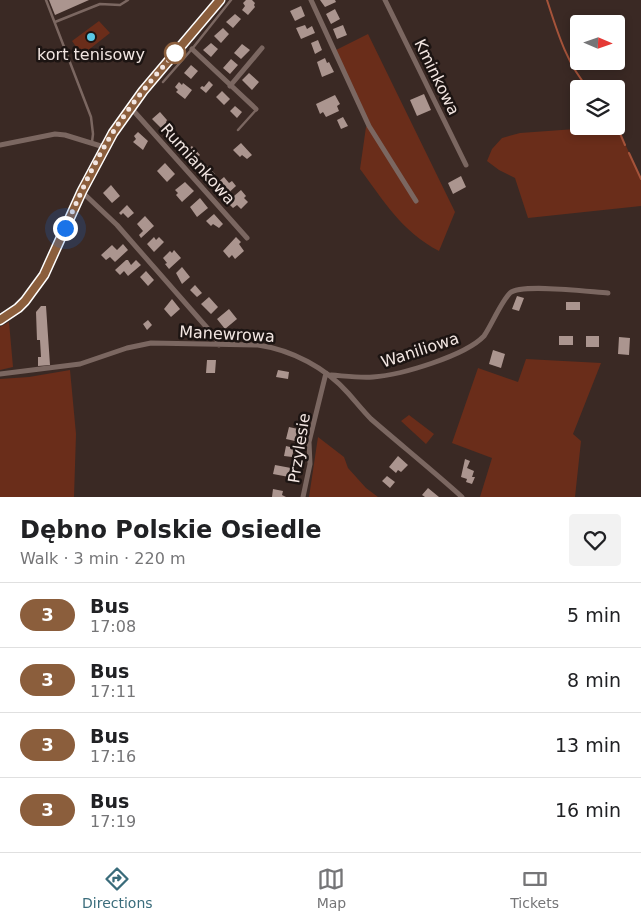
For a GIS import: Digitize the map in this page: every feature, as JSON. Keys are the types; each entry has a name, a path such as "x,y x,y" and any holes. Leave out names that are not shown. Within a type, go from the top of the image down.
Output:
{"street":[{"path":"0,320 22,305 44,275 104,147 131,108 220,0"},
{"path":"311,0 369,126 416,201"},
{"name":"Kminkowa","path":"385,0 466,165"},
{"path":"230,86 262,48"},
{"path":"192,49 256,108"},
{"name":"Rumiankowa","path":"131,108 247,238"},
{"path":"0,145 55,134 65,135 104,147"},
{"path":"82,191 117,225 216,338 219,345"},
{"name":"Waniliowa","path":"328,374 364,378 383,376 413,368 467,348 484,336 508,294 514,290 530,288 608,293"},
{"name":"Manewrowa","path":"0,374 80,364 141,344 273,347 328,374 348,393 366,415 462,497"},
{"name":"Przylesie","path":"304,497 310,464 309,442 328,374"}],"lane":[{"path":"46,0 91,117 92,143"},
{"path":"55,22 100,4 120,5 128,0"},
{"path":"163,82 231,0"},
{"path":"177,50 185,57"},
{"path":"238,130 256,108"}],"shaded area":[{"name":"kort tenisowy","path":"99,21 110,33 82,55 72,41"},
{"path":"368,34 455,212 439,251 414,234 394,215 360,169 366,127 369,126 334,51"},
{"path":"570,129 570,135 621,135 641,179 641,206 528,218 515,178 487,161 492,149 502,138 520,133"},
{"path":"9,322 13,367 0,370 0,327"},
{"path":"526,359 601,363 573,434 581,441 575,497 480,497 492,458 452,443 478,368 518,382"},
{"path":"70,370 76,434 74,497 0,497 0,379 29,377"},
{"path":"409,415 434,434 426,444 401,421"},
{"path":"318,437 344,457 348,468 366,488 378,497 309,497"}],"building":[{"path":"49,0 89,0 55,15"},
{"path":"246,0 252,0 255,3 255,7 248,15 242,10 245,6 243,3"},
{"path":"320,0 335,0 336,2 325,7"},
{"path":"301,6 305,16 295,21 290,11"},
{"path":"335,9 340,19 331,24 326,14"},
{"path":"235,14 241,19 233,28 226,22"},
{"path":"305,25 307,29 312,26 315,33 301,39 296,28"},
{"path":"343,25 347,35 337,39 333,29"},
{"path":"223,28 229,34 221,43 214,36"},
{"path":"318,40 322,50 315,54 311,43"},
{"path":"211,43 218,49 211,57 203,50"},
{"path":"242,44 250,50 241,59 234,53"},
{"path":"325,58 334,72 322,77 317,62"},
{"path":"231,59 238,65 230,74 223,68"},
{"path":"191,65 198,71 191,79 184,73"},
{"path":"249,73 259,82 252,90 242,80"},
{"path":"209,81 213,85 206,93 200,88 204,87"},
{"path":"179,82 192,90 185,99 176,92 178,90 175,87"},
{"path":"222,91 230,99 224,105 216,97"},
{"path":"424,94 431,110 417,116 410,100"},
{"path":"335,95 340,104 337,106 339,111 326,117 323,112 320,114 316,104"},
{"path":"235,106 242,112 237,118 230,111"},
{"path":"160,112 167,120 168,125 163,130 152,119"},
{"path":"343,117 348,126 341,129 337,120"},
{"path":"138,132 148,141 143,150 133,142 136,139 134,136"},
{"path":"241,143 252,155 247,159 242,155 240,157 233,150"},
{"path":"192,146 200,155 192,162 184,154"},
{"path":"165,163 175,174 167,182 157,171"},
{"path":"206,165 215,174 208,180 199,171"},
{"path":"461,176 466,187 453,194 448,183"},
{"path":"224,177 229,183 232,181 236,186 224,197 219,192 221,190 216,184"},
{"path":"185,182 194,191 182,202 176,195 178,193 175,190"},
{"path":"111,185 120,196 112,203 103,193"},
{"path":"241,190 248,202 241,209 237,205 233,208 227,202"},
{"path":"200,198 208,208 197,217 190,207"},
{"path":"127,205 134,213 128,218 123,213 121,215 119,213"},
{"path":"214,214 223,224 219,228 213,224 211,226 206,221"},
{"path":"145,216 154,226 141,238 139,235 143,231 137,224"},
{"path":"154,237 156,240 159,237 164,242 154,252 147,244"},
{"path":"236,237 241,242 239,244 244,251 235,259 232,255 229,258 223,251"},
{"path":"123,244 128,250 115,262 110,257 106,260 101,255 112,245 117,250"},
{"path":"174,250 181,258 169,269 163,258 170,251 172,253"},
{"path":"126,260 131,265 136,260 141,265 128,276 124,271 120,275 115,270"},
{"path":"182,267 190,277 182,284 176,273"},
{"path":"146,271 154,280 148,286 140,277"},
{"path":"195,285 202,293 197,297 190,290"},
{"path":"517,296 524,298 519,311 512,309"},
{"path":"209,297 218,307 211,314 201,304"},
{"path":"172,299 180,309 171,317 164,309"},
{"path":"566,302 580,302 580,310 566,310"},
{"path":"41,306 46,306 50,365 38,366 38,357 41,357 40,340 37,340 36,312"},
{"path":"229,309 237,319 225,329 217,319"},
{"path":"148,320 152,325 147,330 143,324"},
{"path":"559,336 573,336 573,345 559,345"},
{"path":"586,336 599,336 599,347 586,347"},
{"path":"619,337 630,338 629,355 618,354"},
{"path":"493,350 505,354 501,368 489,364"},
{"path":"207,360 216,360 215,373 206,373"},
{"path":"278,370 289,372 288,379 276,377"},
{"path":"289,427 298,429 295,441 286,439"},
{"path":"286,446 294,448 292,457 284,456"},
{"path":"398,456 408,465 401,472 398,470 396,473 389,467"},
{"path":"465,459 470,461 467,468 474,471 472,477 475,477 472,484 466,482 467,479 461,477"},
{"path":"275,465 291,468 289,477 273,474"},
{"path":"387,476 395,482 390,488 382,481"},
{"path":"428,488 439,497 425,497 422,495"},
{"path":"273,489 283,491 282,495 286,497 272,497"}],"waterway":[{"path":"547,0 559,35 581,80"},
{"path":"621,135 625,145"},
{"path":"629,153 641,179"}],"bus line":[{"name":"3","path":"0,320 25,301 44,275 106,143 143,91 220,0"}],"place":[{"name":"kort tenisowy","path":"91,37"}],"route":[{"path":"65,228 106,143 143,91 175,53"}]}
